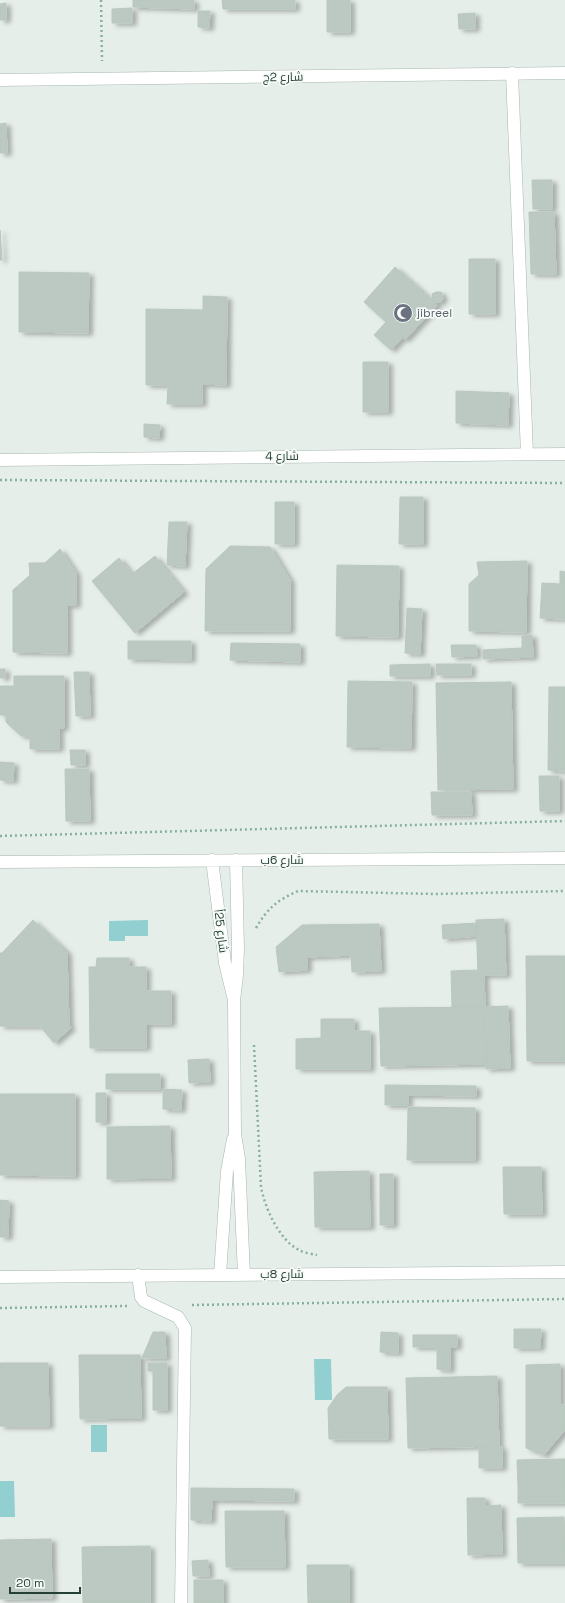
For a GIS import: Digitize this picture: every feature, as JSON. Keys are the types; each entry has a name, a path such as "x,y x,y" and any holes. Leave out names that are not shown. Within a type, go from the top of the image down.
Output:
{"street":[{"path":"512,73 527,454"},
{"name":"شارع 2ج","path":"0,80 103,80 565,73"},
{"name":"شارع 4","path":"0,460 565,454"},
{"name":"شارع 6ب","path":"0,862 565,858"},
{"name":"شارع 25أ","path":"212,860 225,963 234,1001"},
{"name":"شارع 25أ","path":"236,860 237,969 234,1001 235,1134 239,1159 244,1275"},
{"name":"شارع 25أ","path":"220,1275 227,1171 231,1146 235,1134"},
{"name":"شارع 8ب","path":"0,1276 565,1272"},
{"path":"138,1275 141,1297 144,1302 178,1317 185,1328 181,1603"}],"path":[{"path":"101,0 103,80"},
{"path":"0,480 565,483"},
{"path":"0,836 565,820"},
{"path":"255,934 256,928 266,912 282,898 298,890 436,894 565,892"},
{"path":"254,1037 261,1187 264,1201 272,1220 285,1238 299,1250 318,1255"},
{"path":"190,1305 565,1299"},
{"path":"0,1308 151,1306"}],"water":[{"path":"148,920 148,936 125,936 125,941 109,941 109,921"},
{"path":"314,1359 331,1359 332,1400 315,1400"},
{"path":"91,1425 107,1425 107,1452 91,1452"},
{"path":"0,1481 14,1481 15,1517 0,1517"}],"building":[{"path":"133,0 194,0 194,9 133,7"},
{"path":"222,0 295,0 295,9 223,9"},
{"path":"327,0 350,0 350,32 327,32"},
{"path":"6,3 6,20 0,20 0,4"},
{"path":"132,8 132,23 112,23 112,9"},
{"path":"198,11 210,11 209,28 198,27"},
{"path":"475,13 475,29 459,29 458,14"},
{"path":"6,123 7,153 0,153 0,124"},
{"path":"532,180 552,180 552,209 533,209"},
{"path":"529,212 554,212 556,274 531,274"},
{"path":"0,230 2,260 0,260"},
{"path":"469,259 495,259 495,314 469,314"},
{"name":"jibreel","path":"395,267 433,301 432,294 436,292 441,292 443,298 441,302 434,302 437,305 405,340 403,337 391,350 374,335 386,322 364,302"},
{"path":"19,272 89,273 88,333 19,332"},
{"path":"203,296 227,297 226,385 202,384 202,404 167,404 168,385 146,385 146,309 203,310"},
{"path":"363,362 388,362 388,412 363,412"},
{"path":"456,391 509,393 508,425 456,423"},
{"path":"144,424 160,425 159,438 144,437"},
{"path":"400,497 423,497 423,544 399,544"},
{"path":"275,502 294,502 294,544 275,544"},
{"path":"169,522 187,522 185,566 167,565"},
{"path":"230,546 270,547 290,580 290,631 205,631 206,569"},
{"path":"60,549 76,573 76,605 67,605 67,653 13,652 13,590 30,575 29,563 45,563"},
{"path":"155,556 184,592 135,633 92,581 119,558 132,574"},
{"path":"527,561 526,632 469,631 469,584 479,575 477,562"},
{"path":"337,565 399,566 398,637 336,636"},
{"path":"560,571 565,572 565,619 540,618 542,583 560,584"},
{"path":"407,608 422,609 420,654 405,653"},
{"path":"532,635 533,657 483,659 483,650 522,648 522,636"},
{"path":"128,641 191,641 191,660 128,659"},
{"path":"231,643 300,644 300,662 230,660"},
{"path":"451,645 476,645 477,656 452,657"},
{"path":"430,664 430,676 390,676 390,665"},
{"path":"436,664 471,664 471,675 437,675"},
{"path":"0,669 5,669 5,678 0,678"},
{"path":"74,672 89,672 90,716 76,716"},
{"path":"14,676 64,676 64,728 59,728 59,749 30,749 30,736 21,736 6,722 6,715 0,715 0,686 14,686"},
{"path":"348,681 412,682 411,748 347,747"},
{"path":"511,682 513,789 438,790 436,683"},
{"path":"549,687 565,687 565,771 548,770"},
{"path":"70,750 85,750 85,765 71,765"},
{"path":"0,762 14,763 13,781 0,780"},
{"path":"65,769 89,769 90,821 66,821"},
{"path":"539,776 559,776 559,811 540,811"},
{"path":"431,792 471,792 472,815 432,815"},
{"path":"504,919 506,975 478,975 476,920"},
{"path":"33,920 67,952 69,1025 71,1028 54,1043 40,1026 0,1026 0,953 2,953"},
{"path":"477,923 477,936 443,939 442,925"},
{"path":"379,924 381,971 352,972 351,955 307,957 307,970 279,972 276,947 302,925"},
{"path":"526,956 565,956 565,1061 527,1061"},
{"path":"97,958 129,958 129,967 146,967 146,991 171,991 171,1024 146,1024 146,1048 90,1048 89,967 96,967"},
{"path":"478,970 478,975 484,975 485,1007 452,1007 451,971"},
{"path":"508,1006 510,1068 486,1069 485,1007"},
{"path":"485,1007 486,1064 381,1066 379,1008"},
{"path":"321,1019 354,1019 354,1031 370,1031 370,1069 296,1069 296,1039 321,1038"},
{"path":"209,1059 210,1082 189,1083 188,1060"},
{"path":"106,1074 160,1074 160,1089 106,1089"},
{"path":"385,1085 476,1086 476,1096 408,1095 408,1105 385,1105"},
{"path":"163,1089 182,1090 181,1110 163,1109"},
{"path":"96,1093 106,1093 106,1122 96,1122"},
{"path":"0,1094 75,1094 75,1176 0,1175"},
{"path":"408,1107 475,1108 475,1160 407,1160"},
{"path":"170,1126 171,1178 107,1179 107,1127"},
{"path":"503,1167 541,1167 542,1214 504,1214"},
{"path":"369,1171 370,1227 315,1227 314,1172"},
{"path":"380,1174 393,1174 393,1225 380,1225"},
{"path":"0,1200 9,1201 8,1237 0,1237"},
{"path":"514,1329 541,1329 540,1348 514,1348"},
{"path":"153,1332 165,1332 166,1358 142,1358"},
{"path":"381,1332 398,1333 398,1353 380,1352"},
{"path":"413,1335 457,1335 457,1347 450,1347 450,1370 437,1369 437,1347 413,1347"},
{"path":"79,1355 140,1355 141,1418 80,1419"},
{"path":"0,1363 48,1363 49,1426 0,1426"},
{"path":"148,1363 167,1363 167,1410 153,1410 153,1371 148,1371"},
{"path":"560,1364 560,1405 565,1405 565,1430 544,1455 526,1448 526,1365"},
{"path":"497,1376 499,1446 408,1448 406,1378"},
{"path":"346,1387 387,1387 388,1439 329,1439 328,1408 337,1395"},
{"path":"479,1447 502,1447 502,1468 479,1468"},
{"path":"565,1459 565,1487 518,1487 517,1460"},
{"path":"518,1487 565,1487 565,1503 518,1503"},
{"path":"191,1488 294,1489 294,1501 212,1500 211,1521 191,1520"},
{"path":"467,1498 485,1498 485,1506 501,1505 502,1554 468,1555"},
{"path":"225,1511 284,1511 285,1567 226,1567"},
{"path":"564,1517 565,1563 518,1563 517,1518"},
{"path":"51,1539 52,1598 0,1599 0,1540"},
{"path":"150,1546 150,1603 83,1603 82,1547"},
{"path":"208,1560 209,1576 193,1576 192,1561"},
{"path":"307,1565 349,1565 349,1603 308,1603"},
{"path":"194,1580 223,1580 223,1603 194,1603"}],"place":[{"name":"jibreel","path":"403,313"}]}
